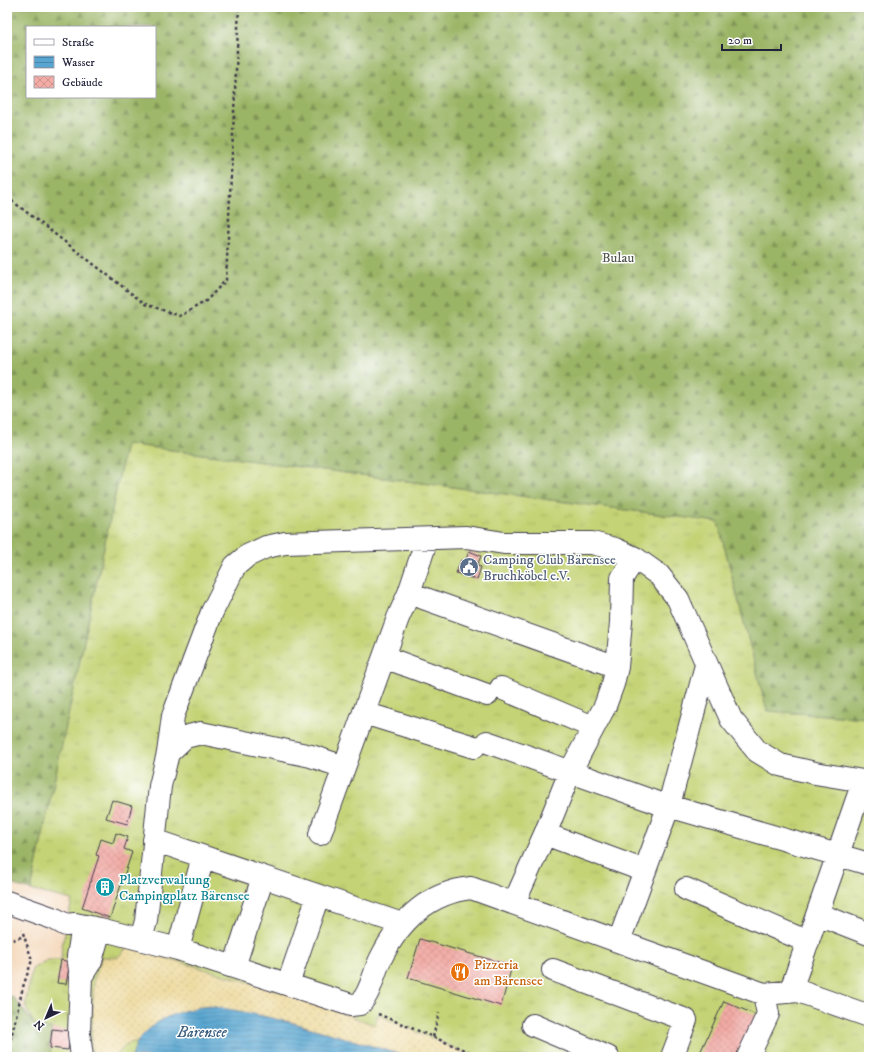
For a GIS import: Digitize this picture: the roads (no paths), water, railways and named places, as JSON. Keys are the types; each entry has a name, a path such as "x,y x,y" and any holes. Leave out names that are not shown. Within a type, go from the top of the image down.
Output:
{"street":[{"path":"141,939 146,921 160,786 168,752 173,716 212,612 235,566 247,556 266,547 285,543 427,540 466,537 504,543 592,543 615,549 635,558 659,575 678,599 731,719 757,751 780,765 815,774 866,782 838,855 793,984 796,991"},
{"path":"320,834 409,593 427,540"},
{"path":"514,903 545,834 570,772 605,706 617,667 621,622 622,578 635,558"},
{"path":"409,593 617,667"},
{"path":"384,658 494,691 593,727"},
{"path":"619,941 669,805 706,665"},
{"path":"364,713 480,744 570,772 658,803 869,864"},
{"path":"168,752 185,737 201,733 312,756 344,767"},
{"path":"545,834 645,871"},
{"path":"154,840 402,924"},
{"path":"178,949 203,857"},
{"path":"234,968 263,877"},
{"path":"11,903 75,924 178,949 351,1005 360,1004 366,997 380,960 402,924 423,904 456,890 471,888 764,994 796,991 869,1016"},
{"path":"686,889 808,942"},
{"path":"288,984 318,896"},
{"path":"818,914 869,934"},
{"path":"75,924 81,977 79,1034 82,1057"},
{"path":"553,970 686,1020 672,1057"},
{"path":"748,1057 768,1014 764,994"},
{"path":"533,1025 608,1057"}],"water":[{"name":"Bärensee","path":"209,1006 285,1021 408,1057 132,1057 138,1042 153,1025 180,1012"}],"place":[{"name":"Camping Club Bärensee Bruchköbel e.V.","path":"469,567"},
{"name":"Platzverwaltung Campingplatz Bärensee","path":"105,887"},
{"name":"Pizzeria am Bärensee","path":"460,972"}],"park label":[{"name":"Bulau","path":"618,257"}]}
